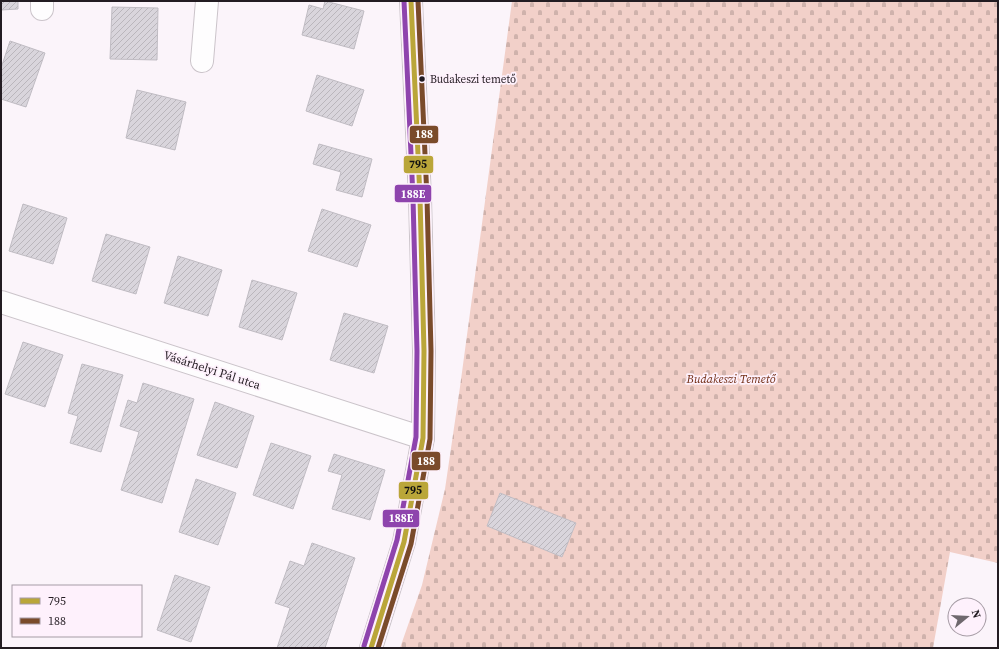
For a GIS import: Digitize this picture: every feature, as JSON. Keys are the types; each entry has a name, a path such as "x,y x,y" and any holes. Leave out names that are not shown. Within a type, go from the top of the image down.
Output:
{"main road":[{"path":"202,61 207,1"},
{"path":"371,648 404,542 423,438 423,320 411,1"},
{"name":"Vásárhelyi Pál utca","path":"1,302 423,438"}],"green space":[{"name":"Budakeszi Temető","path":"512,1 998,1 998,563 950,552 933,648 400,648 422,585 445,489"}],"building":[{"path":"1,1 18,1 18,9 1,10"},
{"path":"325,1 364,11 354,49 302,35 309,5 323,9"},
{"path":"112,7 158,8 157,60 110,59"},
{"path":"10,41 45,53 26,107 1,99 1,68"},
{"path":"317,75 364,90 352,126 306,111"},
{"path":"137,90 186,102 175,150 126,138"},
{"path":"319,144 372,159 362,197 336,190 341,172 313,164"},
{"path":"23,204 67,218 53,264 9,251"},
{"path":"322,209 371,225 357,267 308,251"},
{"path":"106,234 150,247 136,294 92,281"},
{"path":"178,256 222,270 208,316 164,303"},
{"path":"252,280 297,293 282,340 239,327"},
{"path":"344,313 388,326 374,373 330,360"},
{"path":"23,342 63,355 45,407 5,394"},
{"path":"82,364 123,375 101,452 70,443 78,416 68,413"},
{"path":"143,383 194,399 162,503 121,490 139,432 120,426 128,400 137,403"},
{"path":"215,402 254,416 237,468 197,455"},
{"path":"271,443 311,456 293,509 253,495"},
{"path":"334,454 385,470 370,520 332,509 342,475 328,471"},
{"path":"196,479 236,493 218,545 179,532"},
{"path":"500,493 576,523 562,557 487,526"},
{"path":"312,543 355,558 325,648 277,648 290,608 275,603 290,561 304,566"},
{"path":"175,575 210,587 191,642 157,630"}],"transit line":[{"name":"188E","path":"364,646 397,540 416,437 417,351 413,198 404,1"},
{"name":"795","path":"371,648 404,542 423,438 424,351 420,198 411,1"},
{"name":"188","path":"378,648 411,544 430,439 431,351 427,198 418,1"}],"place":[{"name":"Budakeszi temető","path":"422,79"}]}
